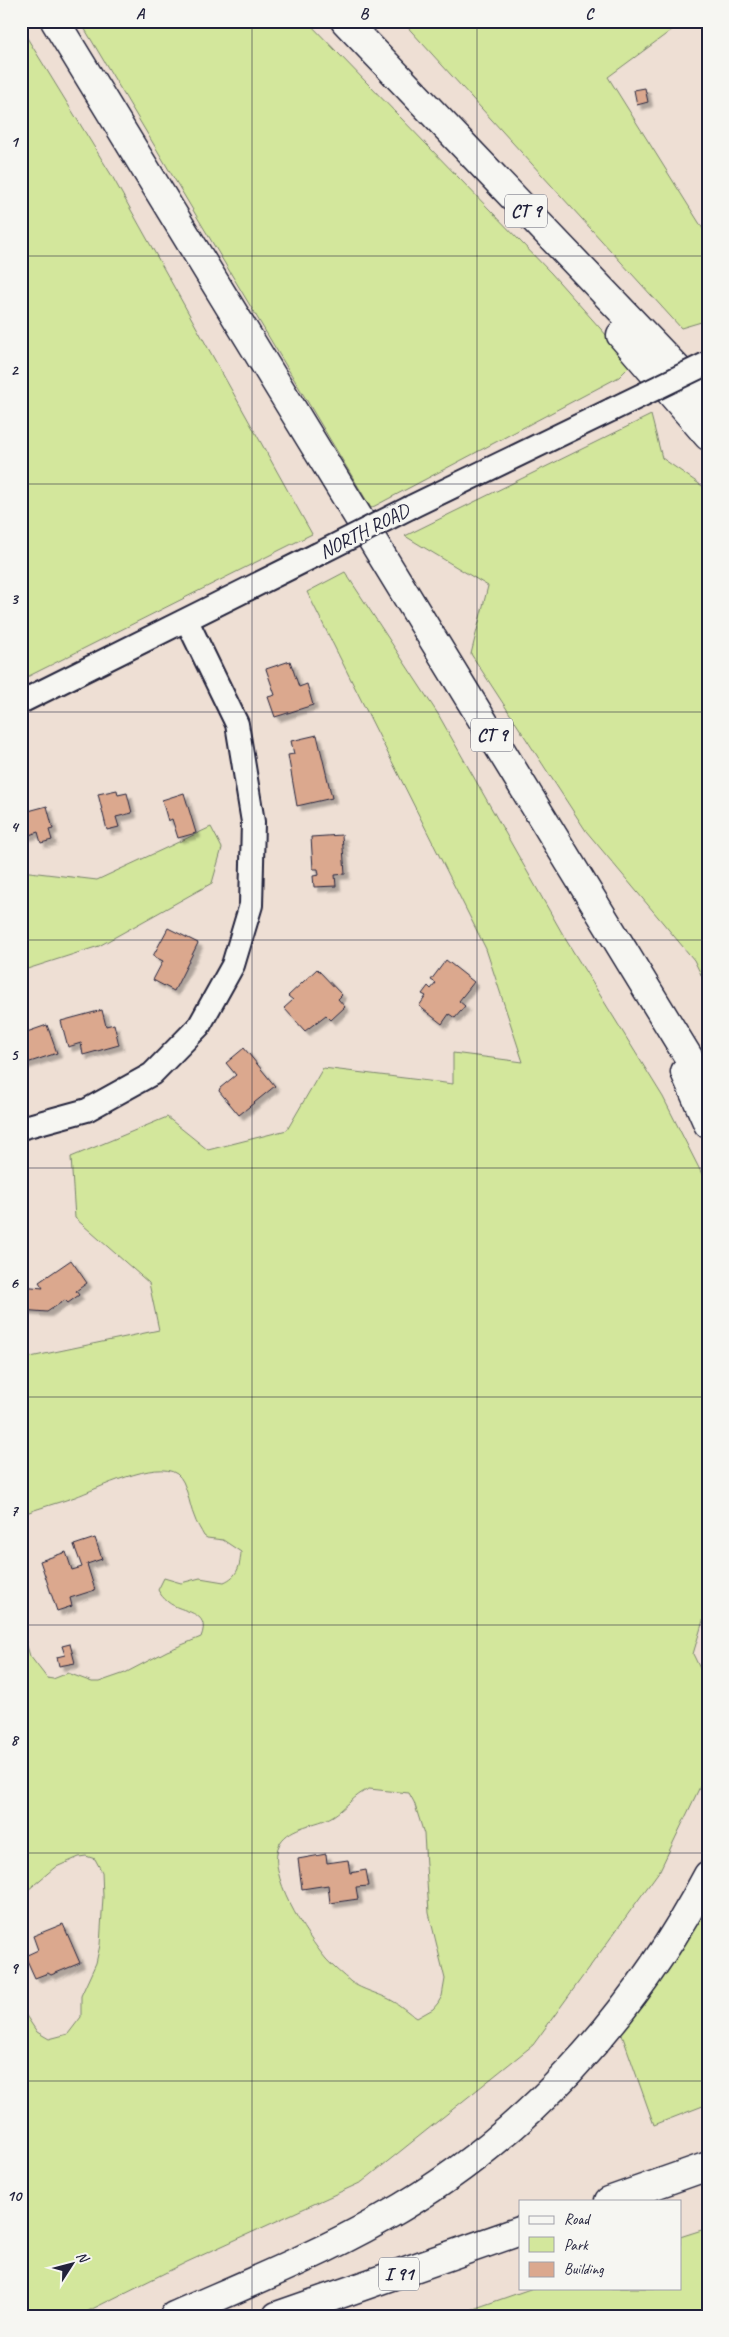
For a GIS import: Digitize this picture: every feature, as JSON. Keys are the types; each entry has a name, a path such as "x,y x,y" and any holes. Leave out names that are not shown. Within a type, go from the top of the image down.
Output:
{"highway":[{"name":"CT 9","path":"56,21 708,1089"},
{"name":"CT 9","path":"345,21 708,401"},
{"path":"534,219 585,295 708,436"},
{"path":"670,1028 683,1066 708,1124"},
{"path":"174,2316 321,2250 383,2218 437,2185 505,2133 554,2088 622,2010 668,1945 708,1875"},
{"path":"611,2200 708,2166"},
{"name":"I 91","path":"277,2316 519,2231"}],"street":[{"name":"NORTH ROAD","path":"21,702 187,621 411,507 708,363"},
{"path":"21,1128 87,1110 152,1074 199,1026 233,965 251,905 253,822 237,724 187,621"}],"green space":[{"path":"80,21 307,21 551,273 632,364 619,377 371,508"},
{"path":"402,21 684,21 608,77 708,237 708,320 681,328"},
{"path":"21,28 112,176 312,534 21,680"},
{"path":"651,415 662,458 708,490 708,989 694,960 586,831 471,654 488,586 405,536"},
{"path":"345,572 438,714 566,940 663,1097 708,1186 706,1237 708,1264 708,1604 693,1654 708,1685 708,1770 660,1870 533,2045 362,2182 187,2262 78,2316 21,2316 21,2008 37,2032 49,2039 68,2034 81,2017 81,1996 96,1963 100,1945 103,1897 102,1872 95,1859 86,1856 79,1857 54,1868 21,1896 21,1626 30,1656 47,1678 53,1679 68,1673 92,1682 99,1682 125,1673 167,1651 201,1637 203,1628 199,1617 174,1606 158,1590 164,1578 181,1583 200,1578 224,1582 229,1580 237,1570 241,1552 223,1540 204,1536 195,1519 183,1482 177,1474 167,1470 155,1470 126,1477 21,1515 21,1359 159,1330 149,1283 75,1218 71,1157 167,1117 208,1150 287,1130 323,1068 453,1084 453,1053 523,1062 486,949 307,592","holes":["369,1789 409,1793 414,1802 424,1834 429,1913 445,1979 442,1996 438,2003 433,2009 417,2018 393,2001 351,1982 326,1959 299,1920 290,1903 278,1870 277,1855 280,1843 285,1837 297,1829 333,1816"]},
{"path":"211,827 222,848 212,883 99,946 21,971 21,871 97,880"},
{"path":"708,1899 708,2104 654,2125 620,2029"},
{"path":"708,2228 708,2316 453,2316 527,2290 682,2290 682,2236"}],"building":[{"path":"645,88 648,102 637,105 634,90"},
{"path":"290,661 299,687 307,684 313,705 275,717 268,697 275,695 266,669"},
{"path":"317,735 332,798 297,806 288,755 294,754 291,741"},
{"path":"117,790 118,795 127,793 132,813 116,817 119,827 107,830 98,794"},
{"path":"184,793 196,833 178,838 172,819 168,821 162,800"},
{"path":"47,806 53,829 49,830 52,840 41,843 38,832 26,836 24,827 21,828 21,813"},
{"path":"342,835 345,874 335,875 336,886 314,887 313,876 319,875 318,869 313,869 311,837"},
{"path":"168,928 198,943 174,991 153,980 163,961 153,956"},
{"path":"446,960 474,982 459,1001 465,1006 455,1018 449,1014 442,1024 419,1006 426,996 422,994 428,986 431,989 436,983 431,980"},
{"path":"317,969 342,995 338,999 345,1007 331,1020 326,1015 305,1031 284,1008 293,1000 288,996"},
{"path":"102,1010 106,1026 114,1024 119,1045 83,1055 81,1043 68,1047 61,1021"},
{"path":"47,1025 57,1053 21,1065 21,1034"},
{"path":"244,1048 275,1086 239,1115 219,1091 236,1075 226,1063"},
{"path":"71,1260 87,1283 76,1291 79,1295 68,1303 65,1300 47,1312 21,1310 21,1286 43,1288 39,1282"},
{"path":"95,1538 102,1559 87,1564 95,1590 70,1598 72,1606 57,1611 40,1561 66,1552 72,1570 82,1567 74,1545"},
{"path":"70,1644 75,1663 59,1666 57,1657 65,1655 62,1646"},
{"path":"326,1854 327,1863 348,1860 350,1873 366,1870 369,1886 356,1887 358,1899 330,1903 328,1885 302,1889 298,1859"},
{"path":"63,1924 80,1963 51,1975 48,1973 35,1978 25,1956 38,1950 33,1936"}]}
